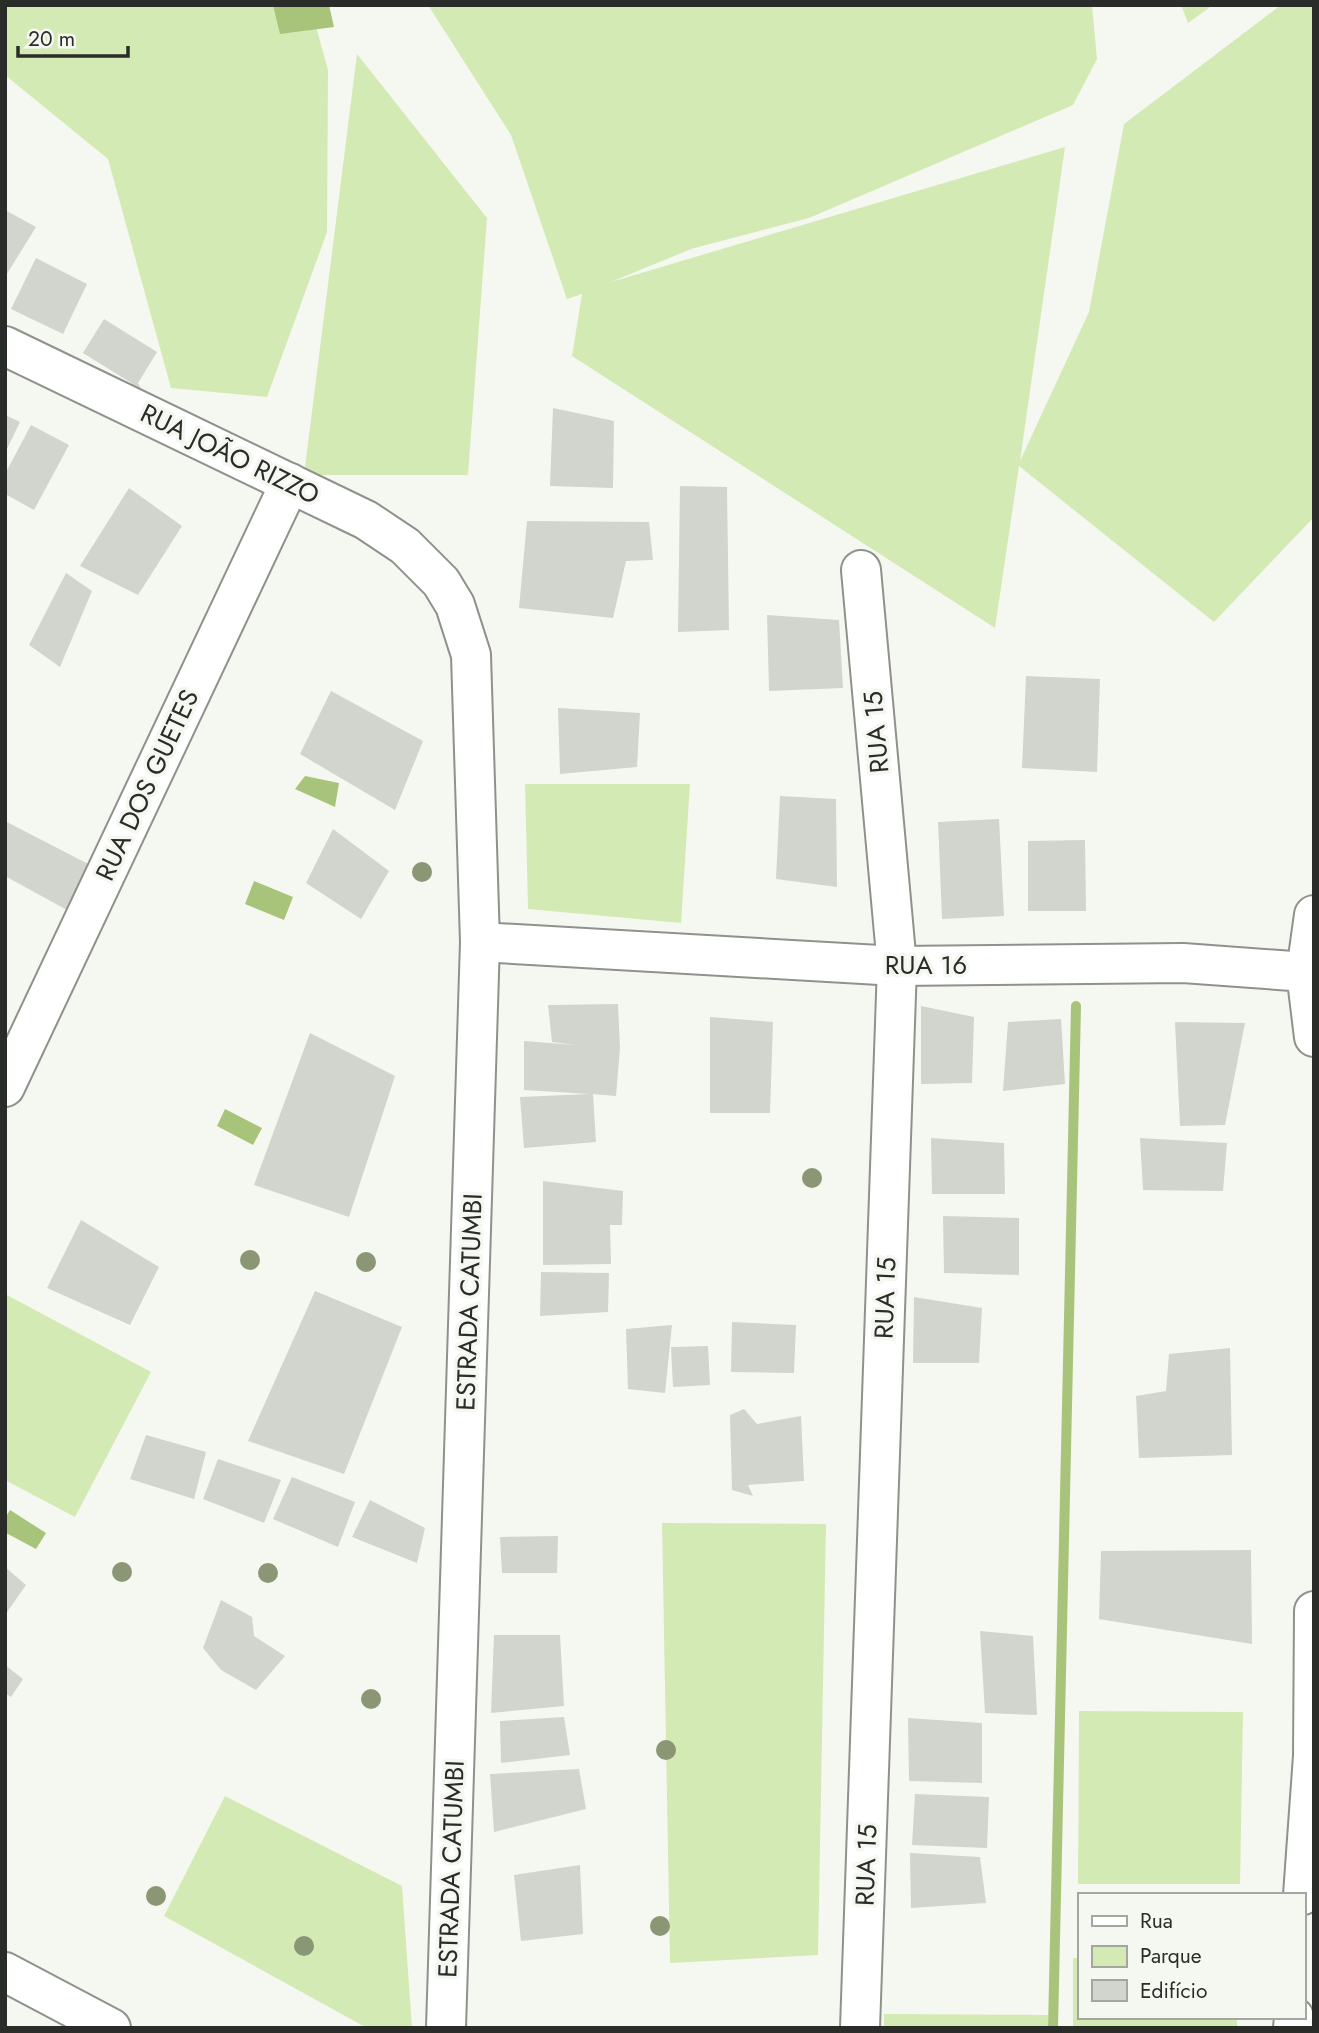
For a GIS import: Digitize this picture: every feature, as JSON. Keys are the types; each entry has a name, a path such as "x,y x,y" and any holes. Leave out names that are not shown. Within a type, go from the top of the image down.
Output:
{"street":[{"name":"RUA JOÃO RIZZO","path":"5,346 366,520 405,546 441,582"},
{"name":"RUA DOS GUETES","path":"5,1087 290,483"},
{"name":"RUA 15","path":"860,2028 897,966 861,570"},
{"name":"ESTRADA CATUMBI","path":"441,582 455,605 471,655 480,942 446,2028"},
{"path":"1314,915 1307,972 1314,1037"},
{"name":"RUA 16","path":"480,942 897,966 1183,962 1307,972"},
{"path":"1303,1893 1313,1756 1314,1611"},
{"path":"5,1972 111,2028"}],"green space":[{"path":"5,5 310,5 328,70 327,232 267,397 171,388 108,159 5,75"},
{"path":"428,5 1092,5 1097,59 1073,105 809,218 691,249 611,282 1065,147 1020,461 1089,312 1124,124 1281,5 1314,5 1314,517 1214,622 1019,466 995,628 572,356 582,294 567,299 511,135"},
{"path":"1181,5 1213,5 1188,23"},
{"path":"357,54 487,218 468,475 304,475"},
{"path":"525,784 690,784 681,923 528,909"},
{"path":"5,1294 151,1372 75,1517 5,1480"},
{"path":"662,1523 826,1524 818,1955 670,1963"},
{"path":"1079,1711 1243,1712 1240,1884 1078,1884"},
{"path":"225,1796 402,1886 412,2028 367,2028 164,1916"},
{"path":"1073,1958 1078,1958 1078,2019 1237,2019 1237,2028 1073,2028"},
{"path":"884,2014 1048,2015 1048,2028 884,2028"}],"shaded area":[{"path":"273,5 329,5 334,27 280,34"},
{"path":"305,776 339,783 335,807 295,789"},
{"path":"254,881 293,897 284,920 245,904"},
{"path":"225,1109 262,1128 253,1145 217,1126"},
{"path":"10,1510 46,1533 36,1549 6,1533 5,1518"}],"building":[{"path":"5,210 36,227 5,277"},
{"path":"36,258 87,284 63,334 11,309"},
{"path":"104,319 157,352 138,383 141,389 83,353"},
{"path":"553,408 614,421 613,488 550,486"},
{"path":"5,415 20,422 5,453"},
{"path":"31,425 69,445 34,510 5,494 5,474"},
{"path":"680,486 727,487 729,630 678,632"},
{"path":"129,488 182,526 138,595 80,566"},
{"path":"527,521 649,522 653,560 626,561 613,618 519,608"},
{"path":"66,573 92,591 60,667 29,645"},
{"path":"767,615 839,620 843,688 769,691"},
{"path":"1026,676 1100,679 1097,772 1022,768"},
{"path":"331,691 423,741 395,810 300,754"},
{"path":"558,708 640,713 637,767 560,774"},
{"path":"780,796 836,799 837,887 776,879"},
{"path":"999,819 1004,916 942,919 938,822"},
{"path":"5,821 92,866 67,910 5,876"},
{"path":"333,829 389,871 361,919 306,883"},
{"path":"1085,840 1086,911 1028,911 1028,841"},
{"path":"618,1004 620,1048 616,1096 593,1094 596,1142 524,1148 520,1097 589,1094 524,1090 524,1041 575,1045 552,1042 548,1005"},
{"path":"921,1006 974,1017 972,1083 921,1084"},
{"path":"710,1017 773,1022 770,1113 710,1113"},
{"path":"1061,1019 1065,1084 1003,1091 1008,1022"},
{"path":"1175,1022 1245,1023 1225,1125 1180,1126"},
{"path":"310,1033 395,1076 349,1217 254,1185"},
{"path":"931,1138 1004,1143 1005,1194 932,1194"},
{"path":"1140,1138 1227,1143 1223,1191 1143,1190"},
{"path":"543,1181 623,1191 622,1225 610,1225 611,1264 543,1265"},
{"path":"943,1216 1019,1218 1019,1275 944,1273"},
{"path":"81,1220 159,1267 130,1325 47,1288"},
{"path":"541,1272 609,1273 608,1312 540,1316"},
{"path":"315,1291 402,1327 344,1474 248,1441"},
{"path":"914,1297 982,1308 979,1363 913,1363"},
{"path":"732,1322 796,1325 794,1373 731,1372"},
{"path":"672,1325 665,1393 628,1389 626,1329"},
{"path":"708,1346 710,1385 673,1387 671,1347"},
{"path":"1230,1348 1232,1455 1139,1458 1136,1396 1166,1391 1169,1354"},
{"path":"744,1409 757,1424 801,1416 804,1481 748,1485 753,1496 732,1490 730,1415"},
{"path":"146,1435 206,1452 194,1499 130,1479"},
{"path":"218,1459 281,1480 264,1523 203,1499"},
{"path":"292,1477 355,1502 338,1547 273,1519"},
{"path":"370,1500 425,1528 417,1563 352,1537"},
{"path":"558,1536 557,1573 502,1573 500,1537"},
{"path":"1251,1550 1252,1644 1099,1619 1101,1551"},
{"path":"5,1567 26,1585 5,1615"},
{"path":"221,1600 252,1617 254,1636 285,1656 256,1690 221,1670 203,1648"},
{"path":"980,1631 1033,1636 1037,1715 985,1713"},
{"path":"494,1635 560,1635 564,1706 491,1713"},
{"path":"5,1665 23,1679 11,1697 5,1693"},
{"path":"564,1717 570,1755 501,1763 500,1721"},
{"path":"908,1718 982,1723 982,1783 909,1781"},
{"path":"579,1769 586,1809 494,1832 490,1774"},
{"path":"915,1794 989,1797 987,1848 912,1845"},
{"path":"910,1853 980,1857 986,1903 911,1908"},
{"path":"580,1865 583,1934 521,1941 514,1875"}],"waterway":[{"path":"1053,2028 1076,1006"}]}
